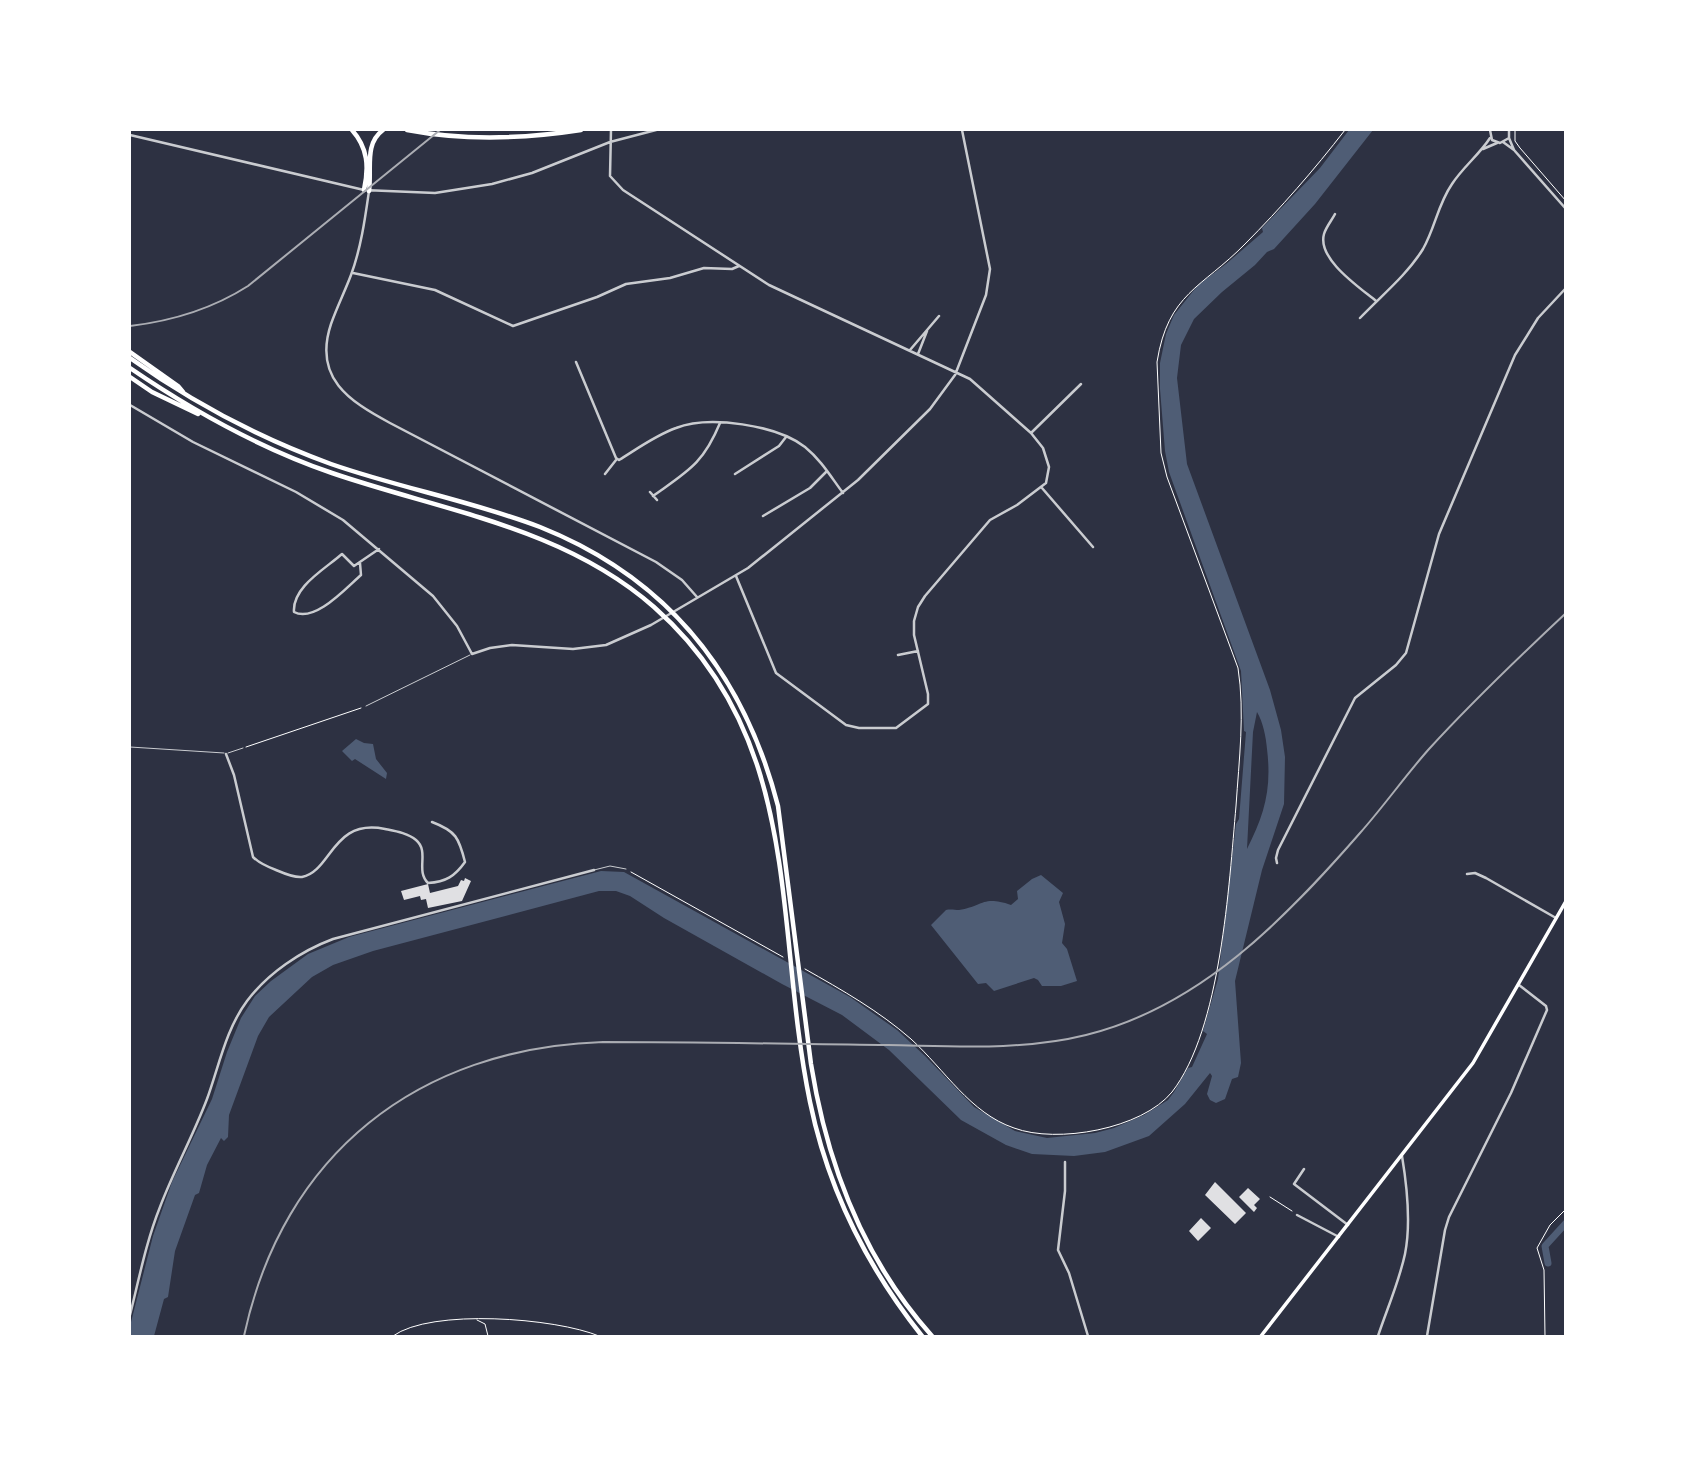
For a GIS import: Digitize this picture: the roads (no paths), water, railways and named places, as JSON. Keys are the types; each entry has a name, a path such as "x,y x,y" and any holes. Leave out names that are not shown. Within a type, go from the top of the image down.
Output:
{"highway":[{"path":"352,130 366,156 366,190"},
{"path":"366,190 371,166 369,149 372,140 383,130"},
{"path":"407,130 461,137 496,138 581,130"},
{"path":"130,352 178,386 186,396"},
{"path":"130,358 186,396 260,435 331,464 502,515 571,541 632,578 687,627 714,661 743,708 758,740 778,806 817,1100 835,1166 860,1228 890,1281 932,1336"},
{"path":"130,368 208,418 268,448 329,472 500,523 557,544 597,565 655,607 680,632 707,666 735,710 751,744 770,807 809,1100 828,1168 853,1231 885,1286 922,1336"},
{"path":"130,377 188,411 208,418"}],"main road":[{"path":"1261,1336 1473,1063 1566,901"}],"street":[{"path":"611,130 610,176 615,183 739,266 794,297 956,371 976,383 1031,433 1043,447 1049,462 1047,479 1042,488 990,520 918,607 915,621 918,651 928,704 896,728 859,728 846,725 779,676 736,576"},
{"path":"130,135 366,190 435,193 467,190 531,173 610,142 656,130"},
{"path":"130,405 162,425 296,492 343,520 443,607 472,654 512,645 573,649 616,642 736,576 844,493 921,419 956,371 990,279 962,130"},
{"path":"1360,318 1417,257 1431,233 1447,191 1483,149 1490,138 1490,130"},
{"path":"1509,130 1508,138 1514,150"},
{"path":"1490,138 1497,143"},
{"path":"1483,149 1508,138"},
{"path":"1503,142 1514,150 1566,209"},
{"path":"366,190 364,223 352,273 331,325 327,345 330,368 347,398 656,562 681,580 698,598"},
{"path":"1335,214 1324,234 1327,256 1376,301"},
{"path":"352,273 435,290 513,326 626,285 670,278 704,268 732,269 739,266"},
{"path":"1277,863 1277,854 1355,698 1396,665 1406,653 1439,534 1510,367 1521,343 1538,318 1566,288"},
{"path":"910,350 939,316"},
{"path":"918,354 928,328"},
{"path":"576,362 617,459"},
{"path":"1031,433 1081,384"},
{"path":"605,474 617,459 675,428 704,422 720,423 760,428 787,436 804,447 844,493"},
{"path":"653,496 699,462 720,423"},
{"path":"735,474 779,446 787,436"},
{"path":"763,516 810,488 827,471"},
{"path":"1042,488 1093,547"},
{"path":"650,492 657,500"},
{"path":"360,563 361,575 320,610 306,615 294,612 301,589 342,554 354,566 379,549"},
{"path":"898,655 918,651"},
{"path":"226,754 234,775 253,857 258,862 293,876 302,877 312,872 342,838 356,831 375,827 418,841 423,855 423,877 428,883 440,882 456,874 465,862 459,839 445,827 432,822"},
{"path":"130,1315 151,1233 168,1186 202,1112 236,1018 249,997 280,968 312,948 333,939 594,870"},
{"path":"1467,874 1475,873 1486,878 1556,918"},
{"path":"1427,1336 1449,1217 1511,1093 1548,1010 1519,985"},
{"path":"1378,1336 1405,1253 1406,1208 1402,1156"},
{"path":"1065,1162 1065,1191 1058,1250 1073,1285 1088,1336"},
{"path":"1304,1169 1294,1184 1348,1226"},
{"path":"1297,1215 1339,1237"}],"lane":[{"path":"366,706 472,654"},
{"path":"130,747 226,754 243,748"},
{"path":"594,870 610,866 626,869"}],"water":[{"path":"1349,130 1373,130 1315,204 1274,249 1267,252 1194,319 1181,345 1177,378 1187,464 1270,690 1285,757 1284,804 1262,870 1235,981 1241,1063 1238,1077 1232,1079 1225,1099 1216,1103 1210,1100 1207,1094 1212,1076 1210,1073 1185,1104 1149,1136 1105,1152 1074,1156 1032,1154 1006,1145 961,1120 889,1050 842,1015 664,918 630,896 616,891 599,891 373,951 333,965 312,977 269,1017 258,1036 229,1115 228,1137 224,1141 221,1138 207,1165 199,1193 195,1195 175,1251 168,1297 164,1299 154,1336 130,1336 130,1326 153,1236 172,1182 212,1099 241,1018 255,996 308,954 349,937 601,871 624,872 850,997 897,1030 974,1107 1015,1131 1047,1138 1095,1133 1144,1115 1168,1100 1188,1068 1192,1067 1207,1034 1203,1031 1218,979 1236,824 1239,819 1246,732 1241,671 1169,472 1165,451 1160,363 1166,334 1174,315 1198,285 1263,232 1262,228 1320,168","holes":["1257,712 1267,744 1267,790 1258,825 1247,849 1253,732"]},
{"path":"356,739 373,744 376,759 387,773 386,779 355,759 352,761 342,751"},
{"path":"1041,875 1063,893 1059,902 1065,924 1062,943 1067,949 1077,981 1061,986 1042,986 1034,978 994,991 986,983 978,984 931,925 946,910 967,909 988,901 1011,905 1018,899 1017,891"}],"waterway":[{"path":"1548,1263 1545,1246 1566,1223"}],"tram line":[{"path":"130,326 191,313 248,286 440,130"}],"railway":[{"path":"244,1336 263,1271 291,1214 326,1165 369,1123 418,1090 474,1065 536,1049 603,1042 962,1046 1037,1043 1086,1035 1127,1022 1166,1004 1238,956 1302,897 1360,833 1445,731 1566,613"}]}
